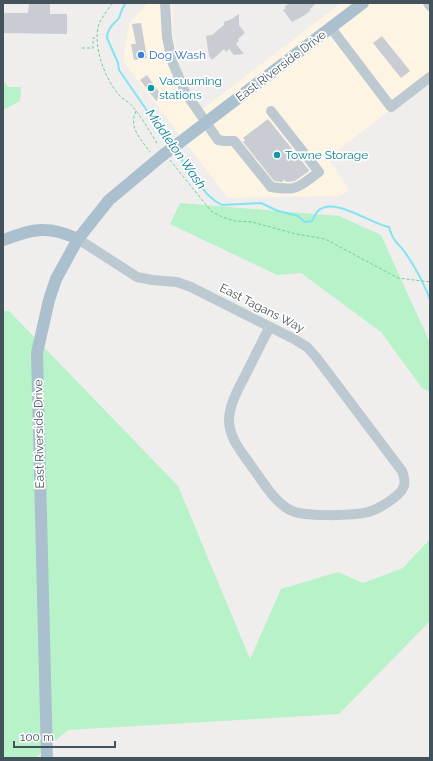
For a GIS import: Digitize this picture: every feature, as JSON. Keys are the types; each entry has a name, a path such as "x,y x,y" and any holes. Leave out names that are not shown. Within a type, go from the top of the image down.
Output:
{"main road":[{"name":"East Riverside Drive","path":"47,758 37,353 49,300 56,279 78,239 109,200 179,143 363,3"},
{"path":"3,240 24,233 43,230 65,234 78,239"}],"street":[{"path":"165,3 167,38 172,61 185,92 205,123 218,140 234,141 270,187 287,189 298,188 319,172 272,112"},
{"path":"331,28 391,107 430,77"},
{"name":"East Tagans Way","path":"78,239 137,277 184,284 270,327 301,343 312,351 402,471 404,479 401,492 381,507 363,513 304,514 289,510 278,500 236,445 231,434 229,421 233,400 270,327"}],"path":[{"path":"112,3 100,22 97,31 99,55 112,85 120,96 133,106 141,116 165,155 212,211 222,218 252,222 296,234 325,239 398,278 430,282"},
{"path":"82,48 93,48 93,38 98,38"},
{"path":"136,111 133,118 133,125 150,152"}],"shaded area":[{"path":"148,3 172,3 173,36 183,77 200,111 341,3 430,3 430,79 328,158 349,190 340,196 228,198 123,61 129,23"}],"green space":[{"path":"3,80 8,87 21,87 20,101 3,110"},
{"path":"180,203 339,216 381,235 430,343 430,392 422,388 381,332 301,273 277,275 170,224"},
{"path":"3,311 9,311 178,486 250,659 281,589 338,572 363,583 403,568 430,539 430,621 339,714 68,730 35,758 3,758"}],"building":[{"path":"29,3 50,3 50,14 67,14 67,34 3,33 3,13 28,13"},
{"path":"290,3 316,3 305,15 292,22 283,10 286,8 284,7"},
{"path":"239,14 239,25 245,33 238,39 239,41 236,44 244,54 234,55 229,49 226,52 224,49 212,60 209,56 206,36 212,35 224,25 224,22"},
{"path":"141,23 147,58 134,60 131,44 136,44 132,24"},
{"path":"382,36 410,71 401,78 373,43"},
{"name":"Vacuuming stations","path":"147,75 162,96 156,101 140,80"},
{"name":"Towne Storage","path":"268,119 309,170 295,181 274,181 243,142 245,140 243,138"}],"waterway":[{"name":"Middleton Wash","path":"126,3 119,18 109,29 107,38 118,63 119,70 170,144"},
{"name":"Middleton Wash","path":"175,151 207,194 222,205 261,203 278,211 298,216 305,222 312,221 317,212 324,207 332,206 342,208 389,227 393,238 415,268 430,299"}],"place":[{"name":"Dog Wash","path":"141,55"},
{"name":"Vacuuming stations","path":"151,88"},
{"name":"Towne Storage","path":"277,155"}]}
